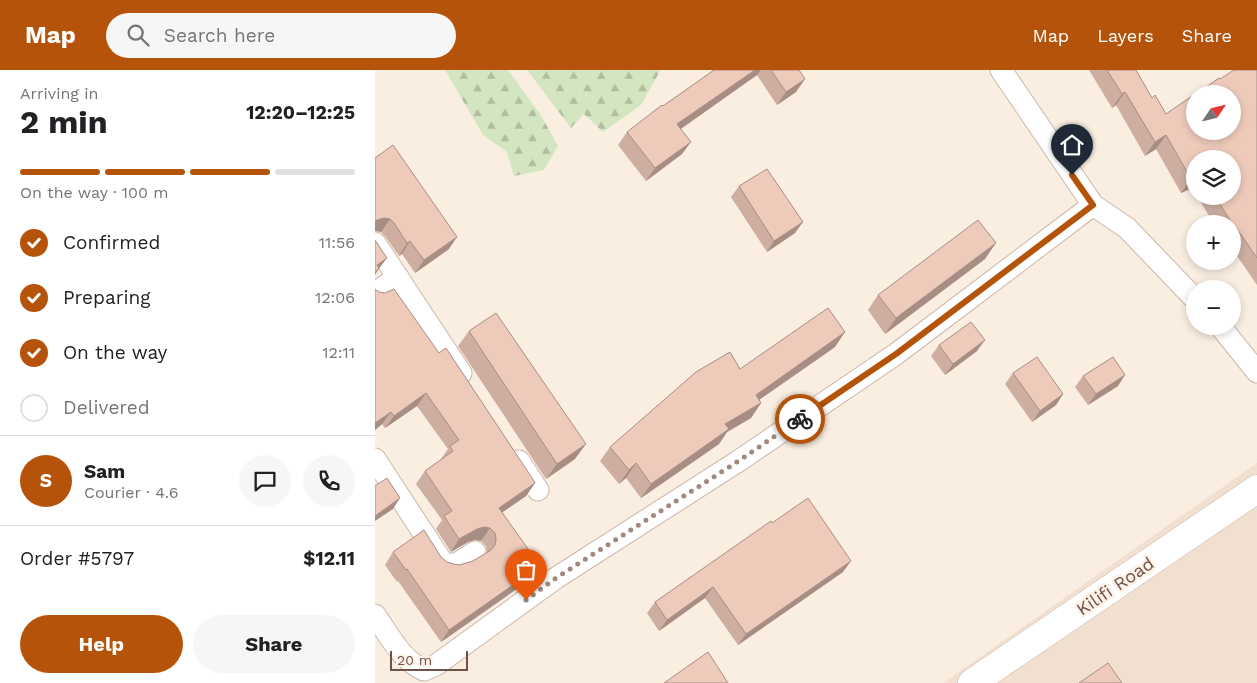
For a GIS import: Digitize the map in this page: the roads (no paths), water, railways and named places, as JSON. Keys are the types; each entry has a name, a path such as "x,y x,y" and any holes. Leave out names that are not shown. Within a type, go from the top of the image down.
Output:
{"main road":[{"name":"Kilifi Road","path":"972,683 1257,489"}],"street":[{"path":"1001,70 1093,205 1127,228 1186,290"},
{"path":"375,615 414,666 424,670 436,665 556,578 737,462 896,354 1093,205"},
{"path":"375,243 473,392"},
{"path":"375,293 397,277"},
{"path":"1227,335 1257,372"},
{"path":"511,449 538,490"},
{"path":"375,459 443,563 448,565 458,563 475,552"}]}
